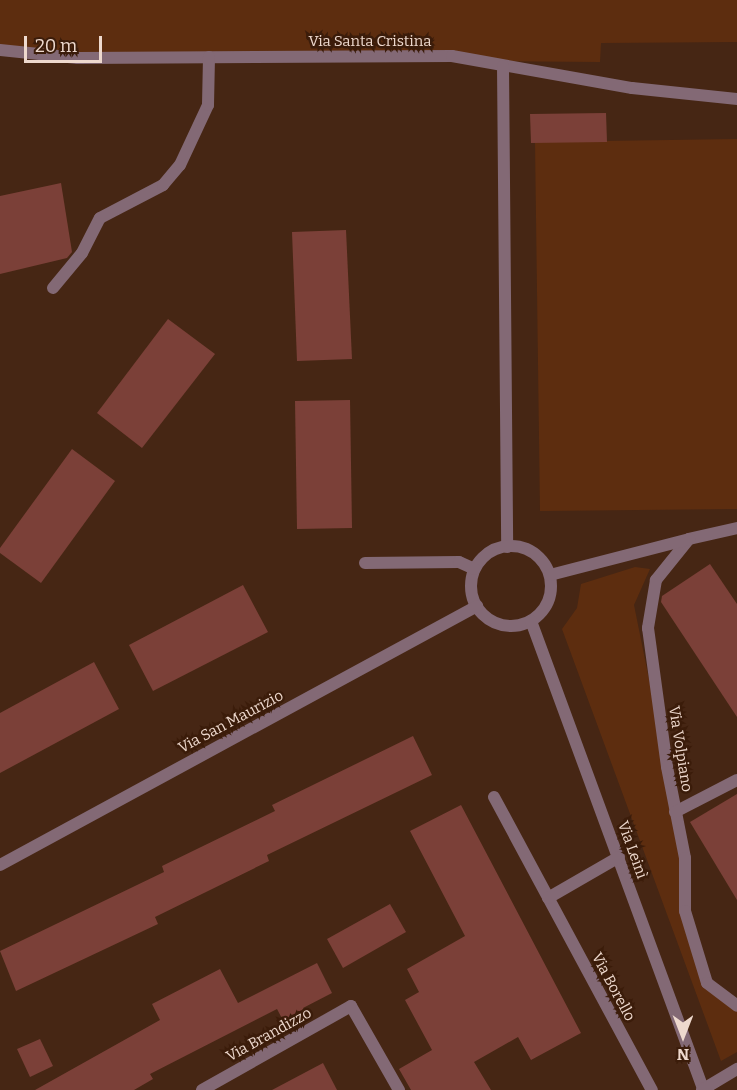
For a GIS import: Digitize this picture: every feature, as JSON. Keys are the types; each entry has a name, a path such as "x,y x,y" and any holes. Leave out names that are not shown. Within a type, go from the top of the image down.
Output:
{"street":[{"name":"Via Santa Cristina","path":"0,50 78,58 452,56 632,88 737,99"},
{"path":"53,288 82,253 100,218 163,185 180,165 196,138 208,105 209,57"},
{"path":"503,66 507,547"},
{"path":"550,574 737,528"},
{"name":"Via Volpiano","path":"689,539 656,580 648,628 675,812 686,858 686,910 707,983 737,1006"},
{"path":"507,547 533,553 550,574 549,601 531,621 507,626 484,616 472,594 475,569 494,550 507,547"},
{"path":"365,563 459,562 475,569"},
{"name":"Via San Maurizio","path":"0,865 477,606"},
{"name":"Via Leinì","path":"531,621 704,1090"},
{"path":"675,812 737,780"},
{"name":"Via Borello","path":"494,797 652,1090"},
{"path":"548,898 619,857"},
{"name":"Via Brandizzo","path":"202,1090 351,1006 399,1090"},
{"path":"704,1090 737,1069"}],"shaded area":[{"path":"0,0 737,0 737,42 601,43 600,62 78,58 0,50"},
{"path":"737,139 737,509 540,511 535,142"},
{"path":"635,567 650,569 634,605 685,858 685,911 707,983 737,1006 737,1052 721,1061 562,629 577,608 581,584"}],"building":[{"path":"606,113 607,142 531,143 530,114"},
{"path":"61,183 72,252 67,258 0,274 0,196"},
{"path":"346,230 352,359 297,361 292,232"},
{"path":"168,319 215,354 142,448 97,413"},
{"path":"350,400 352,528 297,529 295,401"},
{"path":"72,449 115,481 41,583 0,553 0,548"},
{"path":"710,564 737,604 737,717 661,602 662,596"},
{"path":"243,585 268,632 153,691 129,645"},
{"path":"94,662 119,709 0,773 0,713"},
{"path":"413,736 432,775 267,855 269,861 155,917 158,924 16,991 0,951 164,872 162,866 275,811 272,805"},
{"path":"737,794 737,900 690,822"},
{"path":"461,805 581,1033 531,1060 518,1037 474,1062 491,1090 411,1090 399,1069 432,1050 405,1000 419,992 407,969 465,936 410,831"},
{"path":"390,904 406,932 343,968 327,939"},
{"path":"317,963 332,993 303,1008 307,1016 286,1026 277,1009 150,1074 153,1079 134,1090 35,1090 160,1020 152,1004 220,969 238,1003"},
{"path":"40,1039 53,1066 30,1077 17,1049"},
{"path":"323,1063 337,1090 272,1090"}]}
